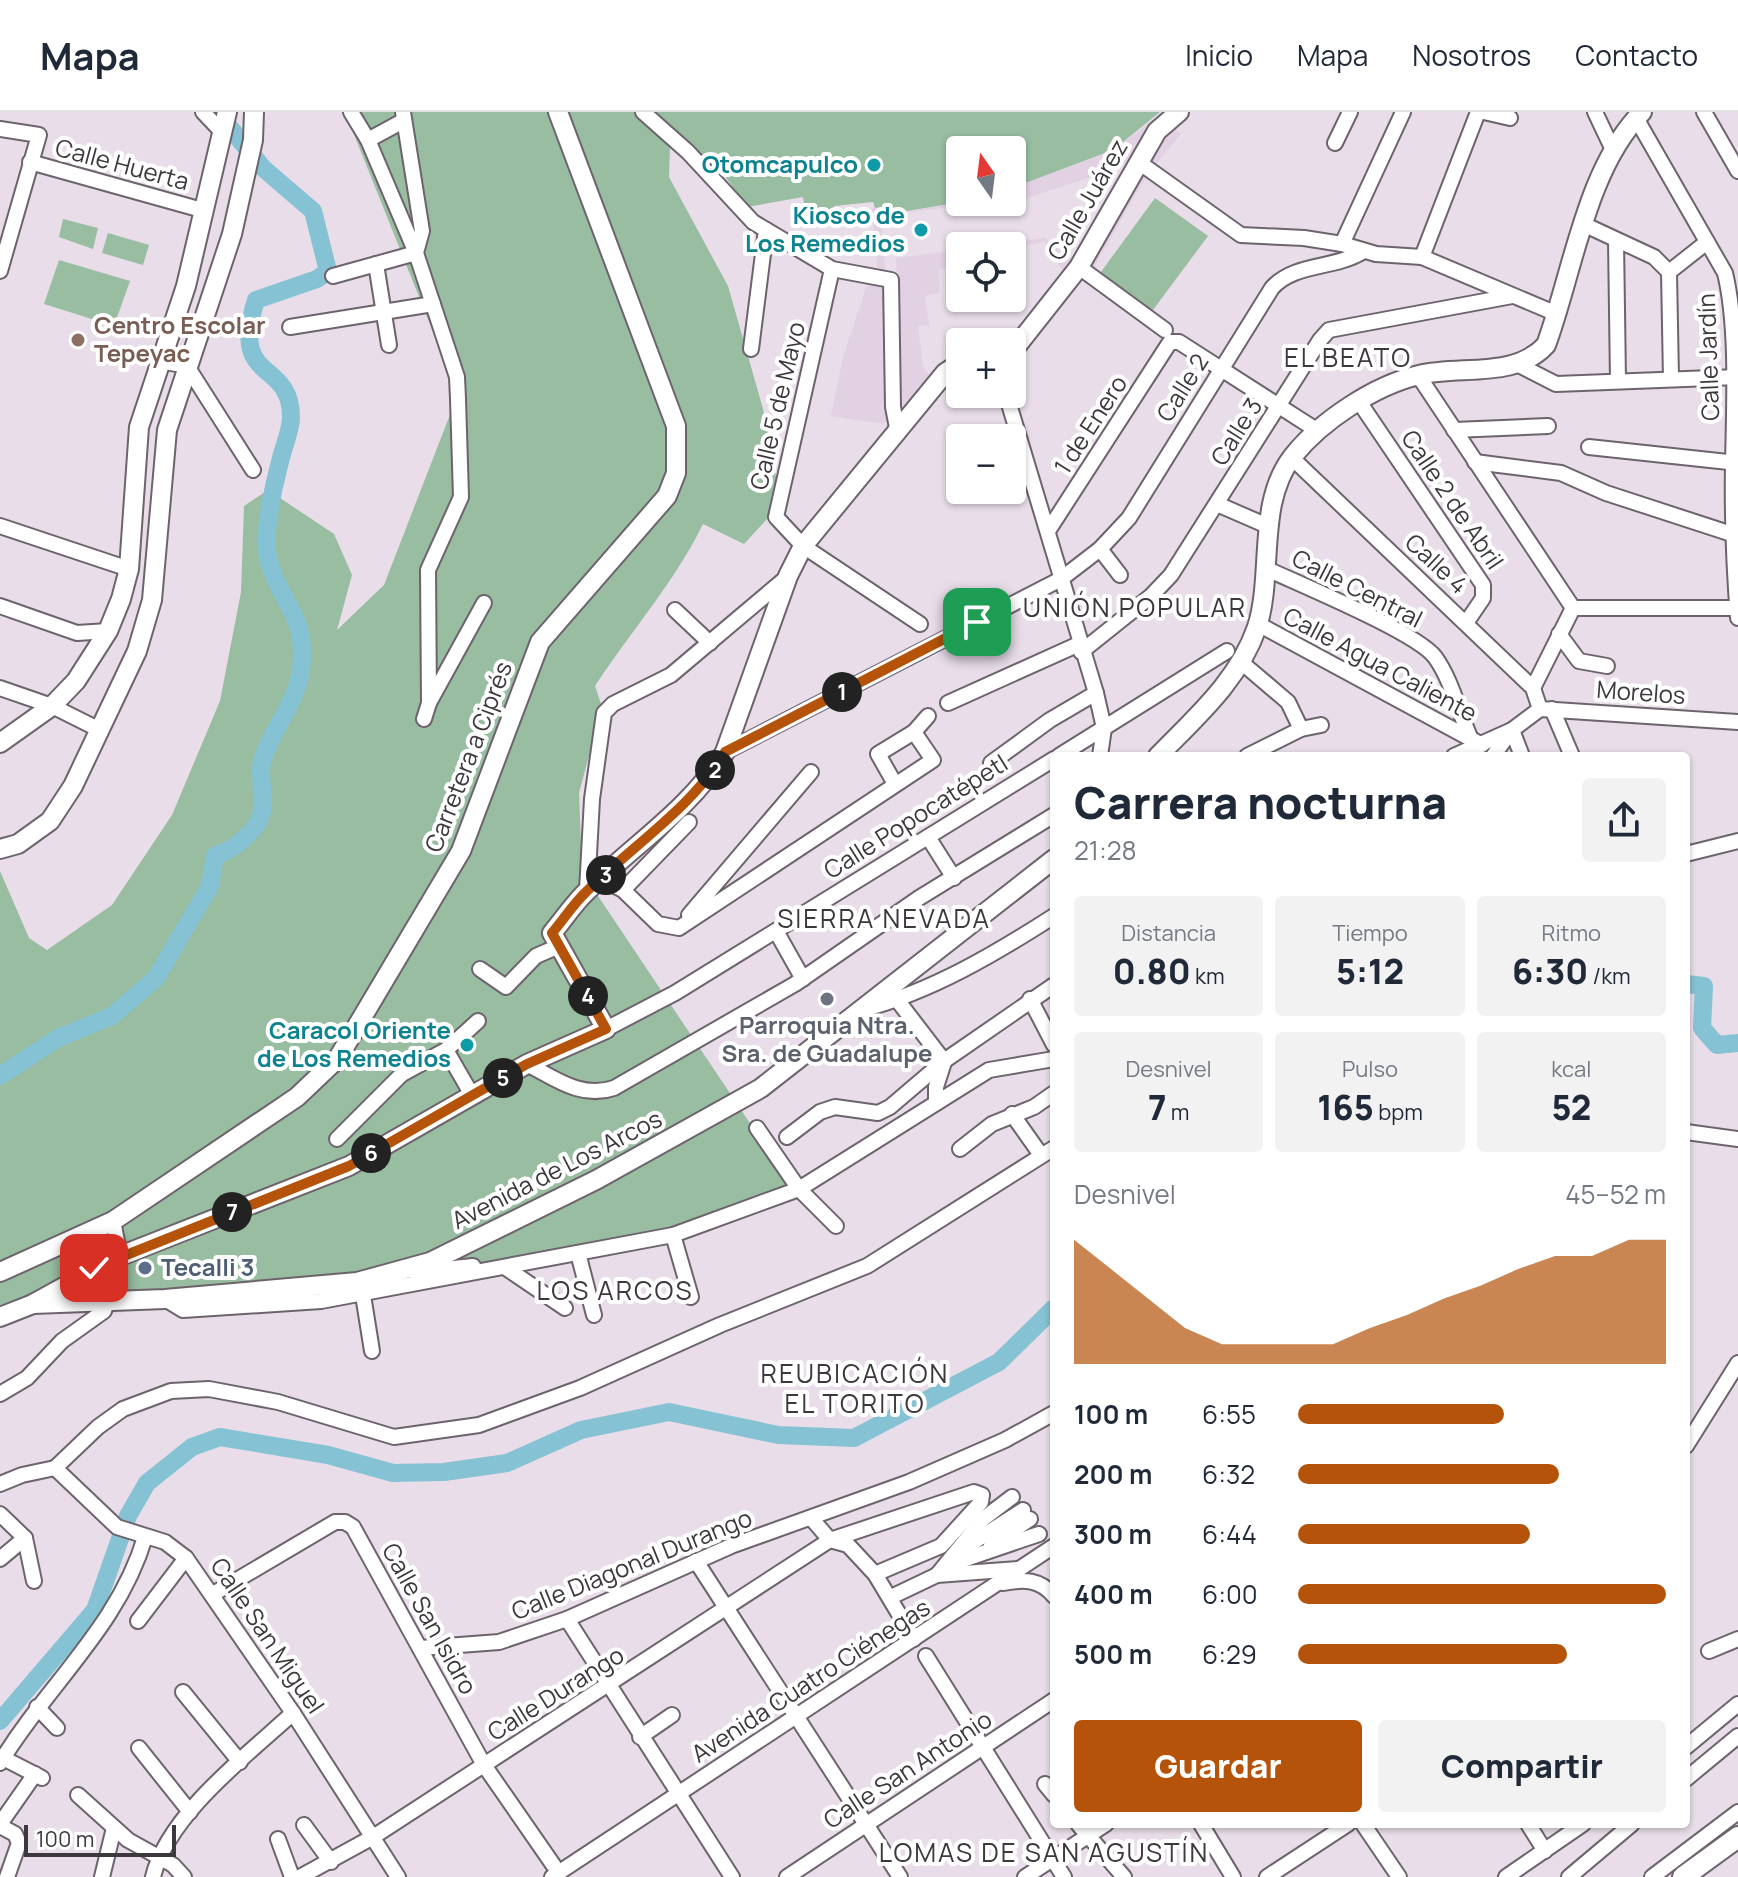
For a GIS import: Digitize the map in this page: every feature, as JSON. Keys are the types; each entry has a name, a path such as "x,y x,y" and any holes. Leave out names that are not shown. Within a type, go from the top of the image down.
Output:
{"highway":[{"path":"1683,1877 1738,1837"},
{"path":"1707,1877 1738,1854"}],"main road":[{"path":"0,849 18,844 50,821 73,786 137,651 152,600 167,430 232,234 253,140 254,112"},
{"name":"Carretera a Ciprés","path":"0,1272 113,1221 297,1097 338,1058 461,851 540,642 667,496 676,473 676,426 558,112"},
{"name":"Calle Juárez","path":"1026,334 1079,267 1157,131 1179,112"},
{"path":"1162,752 1228,683 1234,656 1258,624 1270,527 1280,480 1292,458 1318,431 1360,403 1418,375 1519,365 1546,345 1583,224 1613,150 1639,115"},
{"path":"0,743 52,706 95,654 108,631 129,569 139,427 186,286 224,124"},
{"path":"186,286 211,297"},
{"path":"606,1029 556,940 594,885 713,773 725,752 788,576 803,546 946,372"},
{"name":"Avenida de Los Arcos","path":"0,1317 33,1304 165,1299 357,1282 397,1274 430,1262 596,1180 761,1088 1050,862"},
{"name":"Calle Popocatépetl","path":"33,1304 120,1256 349,1166 527,1064 606,1029"}],"street":[{"path":"203,112 224,124"},
{"path":"351,112 368,140 416,253 457,377 461,497 428,570 429,703"},
{"path":"643,112 699,162 743,213 766,230 832,269 891,280 893,407 898,433"},
{"path":"1335,143 1350,112"},
{"path":"1342,244 1403,112"},
{"path":"1422,257 1481,112 1510,118"},
{"path":"1595,112 1613,150"},
{"path":"1704,112 1738,171"},
{"name":"Calle Jardín","path":"1639,115 1732,293 1737,377 1735,536 1738,618"},
{"path":"368,140 403,116 422,231 416,253"},
{"path":"0,129 39,135 0,271"},
{"name":"Calle Huerta","path":"30,162 202,210"},
{"path":"1140,163 1241,235 1342,244 1362,252 1422,257 1557,314"},
{"path":"1583,224 1654,257 1669,272 1671,379"},
{"path":"751,349 766,230"},
{"path":"1616,240 1618,381"},
{"path":"1669,272 1707,242"},
{"name":"Calle 2","path":"725,752 1061,579 1100,549 1129,518 1280,278 1337,264 1362,252"},
{"path":"333,276 416,253"},
{"path":"376,264 389,345"},
{"path":"1079,267 1168,336 1318,431"},
{"name":"Calle 5 de Mayo","path":"832,269 777,510 781,526 803,546 920,624"},
{"name":"Calle 3","path":"948,703 1080,648 1162,586 1329,330 1512,296"},
{"path":"290,327 433,304"},
{"name":"1 de Enero","path":"1048,531 1168,336"},
{"path":"160,361 187,366 253,470"},
{"path":"1519,365 1556,384 1737,377"},
{"path":"1418,375 1573,608"},
{"name":"Calle 2 de Abril","path":"1360,403 1483,585 1483,598 1466,623"},
{"path":"1010,408 1096,693 1104,728 1101,752"},
{"path":"1454,430 1548,426"},
{"path":"1589,447 1736,463"},
{"name":"Calle 4","path":"1292,458 1533,688 1551,709 1573,752"},
{"path":"1475,462 1561,473 1606,493 1735,536"},
{"path":"1217,504 1270,527"},
{"path":"0,526 129,569"},
{"path":"1100,549 1120,575"},
{"name":"Calle Central","path":"1265,568 1368,616 1426,649 1441,668 1476,741"},
{"path":"788,576 671,675 613,704 604,713 592,799 594,885 623,890 658,924 679,928 933,760 914,732"},
{"path":"424,719 429,703 484,603"},
{"path":"0,606 77,633 108,631"},
{"path":"1573,608 1738,608"},
{"path":"1533,688 1573,608"},
{"path":"675,610 710,643"},
{"name":"Calle Agua Caliente","path":"1258,624 1476,741"},
{"path":"77,633 95,654"},
{"path":"1559,634 1579,661 1607,666"},
{"path":"1234,656 1278,691 1296,715 1301,729"},
{"name":"Calle Popocatépetl","path":"1066,752 1234,656"},
{"path":"0,688 52,706 98,729"},
{"path":"991,763 1050,720 1096,693"},
{"path":"1460,752 1476,741 1512,730 1551,709"},
{"name":"Morelos","path":"1551,709 1738,722"},
{"path":"895,784 878,754 914,732 928,716"},
{"path":"1255,752 1301,729 1321,725"},
{"path":"1496,752 1512,730"},
{"path":"1512,730 1520,752"},
{"name":"Calle Popocatépetl","path":"606,1029 675,993 1050,762"},
{"path":"679,928 811,772"},
{"path":"527,1064 583,1093 598,1094 614,1088 803,979 1050,818"},
{"path":"623,890 689,822"},
{"path":"928,837 954,878"},
{"path":"1690,853 1738,841"},
{"path":"864,1010 898,1001 1001,950 1050,919"},
{"path":"776,931 803,979"},
{"path":"480,969 506,987 556,940"},
{"path":"787,1137 820,1112 835,1107 878,1113 944,1061 1050,987"},
{"path":"1030,999 1050,1037"},
{"path":"898,1001 944,1061"},
{"path":"337,1139 402,1074 446,1050 478,1021"},
{"path":"446,1050 472,1095"},
{"path":"165,1299 183,1310 321,1301 673,1235 799,1189 989,1070 1050,1060"},
{"path":"936,1103 936,1087 944,1061"},
{"path":"960,1149 992,1124 1050,1095"},
{"path":"0,1484 22,1475 55,1468 98,1427 123,1409 171,1391 209,1389 278,1402 394,1437 479,1425 580,1388 720,1325 867,1266 1048,1151 1012,1114"},
{"path":"757,1128 799,1189 836,1226"},
{"path":"1690,1133 1738,1139"},
{"path":"0,1394 27,1378 62,1341 94,1320 109,1302 120,1256 113,1221"},
{"path":"673,1235 691,1297"},
{"path":"79,1238 109,1302"},
{"path":"578,1253 594,1315"},
{"path":"397,1274 480,1265 509,1268 565,1308"},
{"path":"363,1295 372,1351"},
{"path":"1690,1440 1738,1363"},
{"path":"914,1639 875,1574 848,1545 830,1540 812,1519 923,1476 1005,1440 1050,1415"},
{"name":"Calle San Miguel","path":"55,1468 131,1533 165,1542 186,1558 293,1713 398,1877"},
{"name":"Calle Durango","path":"300,1877 319,1873 331,1862 608,1687 830,1540 974,1492 982,1495 981,1502 941,1546 875,1574"},
{"path":"945,1566 983,1519 1012,1497"},
{"path":"0,1514 25,1538 34,1581"},
{"path":"891,1597 1026,1515 993,1541 989,1548"},
{"name":"Calle Diagonal Durango","path":"420,1648 499,1642 567,1619 696,1561 812,1519"},
{"name":"Calle San Isidro","path":"213,1594 335,1522 345,1522 353,1527 484,1765 557,1873"},
{"path":"7,1877 19,1843 15,1834 0,1825 38,1776 1,1760 37,1707 103,1627 135,1572 131,1533"},
{"path":"945,1566 989,1548 1039,1534"},
{"path":"0,1559 25,1538"},
{"name":"Avenida Cuatro Ciénegas","path":"539,1877 557,1873 677,1796 1050,1549"},
{"path":"138,1621 186,1558"},
{"path":"696,1561 725,1611 900,1877"},
{"path":"945,1566 1020,1569"},
{"path":"999,1583 1021,1579 1038,1582 1050,1592"},
{"path":"567,1619 677,1796 732,1877"},
{"path":"1709,1651 1738,1639"},
{"path":"926,1656 1064,1877"},
{"path":"183,1692 240,1762"},
{"name":"Calle San Antonio","path":"787,1877 1050,1703"},
{"path":"1690,1744 1738,1704"},
{"path":"37,1707 57,1728"},
{"path":"153,1877 158,1855 190,1812 293,1713"},
{"path":"640,1737 672,1715"},
{"path":"1690,1776 1738,1736"},
{"path":"139,1748 190,1812"},
{"path":"78,1795 114,1828 158,1855 184,1877"},
{"path":"1652,1877 1738,1812"},
{"path":"304,1825 331,1862"},
{"path":"102,1877 114,1828"},
{"path":"1081,1828 1124,1877"},
{"path":"1025,1877 1100,1828"},
{"path":"1203,1828 1233,1877"},
{"path":"1267,1877 1342,1828"},
{"path":"1366,1828 1399,1877"},
{"path":"1531,1828 1545,1851"},
{"path":"1506,1877 1577,1828"},
{"path":"1569,1877 1627,1828"},
{"path":"278,1839 292,1877"}],"shaded area":[{"path":"1161,114 1181,134 1147,175 1097,262 1089,283 1075,270 1065,273 1044,242 1026,245 1026,240 1045,238 1074,263 1170,132 1142,147 1122,167 1026,198 1026,183 1112,151"},
{"path":"946,205 946,208 885,215 884,207 887,207 888,214"},
{"path":"879,207 887,287 897,287 896,258 946,252 946,269 939,269 940,293 925,296 929,325 918,326 923,366 931,377 908,412 883,424 831,416 843,357 866,288 878,274 872,208"}],"green space":[{"path":"345,112 1160,112 1113,150 1026,183 1026,136 946,136 946,205 888,214 888,206 875,208 873,202 834,206 834,212 806,217 803,197 747,207 722,172 670,146 669,177 728,286 763,409 778,488 768,518 744,544 703,524 666,587 595,686 602,707 579,793 582,872 794,1189 602,1253 484,1271 448,1251 338,1282 162,1295 35,1293 0,1308 0,871 29,938 47,950 112,905 172,815 220,701 241,592 244,506 268,490 334,534 352,575 337,630 384,585 458,394"},
{"path":"1155,198 1208,236 1150,314 1098,276"},
{"path":"63,219 98,228 93,249 59,237"},
{"path":"108,233 149,245 143,265 102,253"},
{"path":"59,260 130,281 114,326 44,304"}],"waterway":[{"path":"0,1076 58,1038 112,1016 156,978 210,886 215,856 244,839 261,816 263,758 291,703 300,675 299,628 273,573 267,549 271,503 291,417 282,386 255,359 250,346 250,327 256,300 317,279 328,271 313,211 263,168 217,112"},
{"path":"1690,984 1704,986 1702,1028 1717,1045 1738,1043"},
{"path":"0,1721 95,1610 128,1516 147,1483 192,1447 220,1437 328,1455 393,1473 444,1472 507,1463 581,1430 669,1412 778,1435 854,1438 999,1362 1050,1312"}],"place":[{"name":"Otomcapulco","path":"874,165"},
{"name":"Kiosco de Los Remedios","path":"921,230"},
{"name":"Centro Escolar Tepeyac","path":"78,340"},
{"name":"Parroquia Ntra. Sra. de Guadalupe","path":"827,999"},
{"name":"Caracol Oriente de Los Remedios","path":"467,1045"},
{"name":"Tecalli 3","path":"145,1268"}],"district":[{"name":"EL BEATO","path":"1348,358"},
{"name":"UNIÓN POPULAR","path":"1135,608"},
{"name":"SIERRA NEVADA","path":"884,919"},
{"name":"LOS ARCOS","path":"615,1291"},
{"name":"REUBICACIÓN EL TORITO","path":"855,1389"},
{"name":"LOMAS DE SAN AGUSTÍN","path":"1044,1853"}],"route":[{"path":"94,1268 349,1166 527,1064 606,1029 552,933 587,891 624,860 713,773 725,752 977,622"}]}
